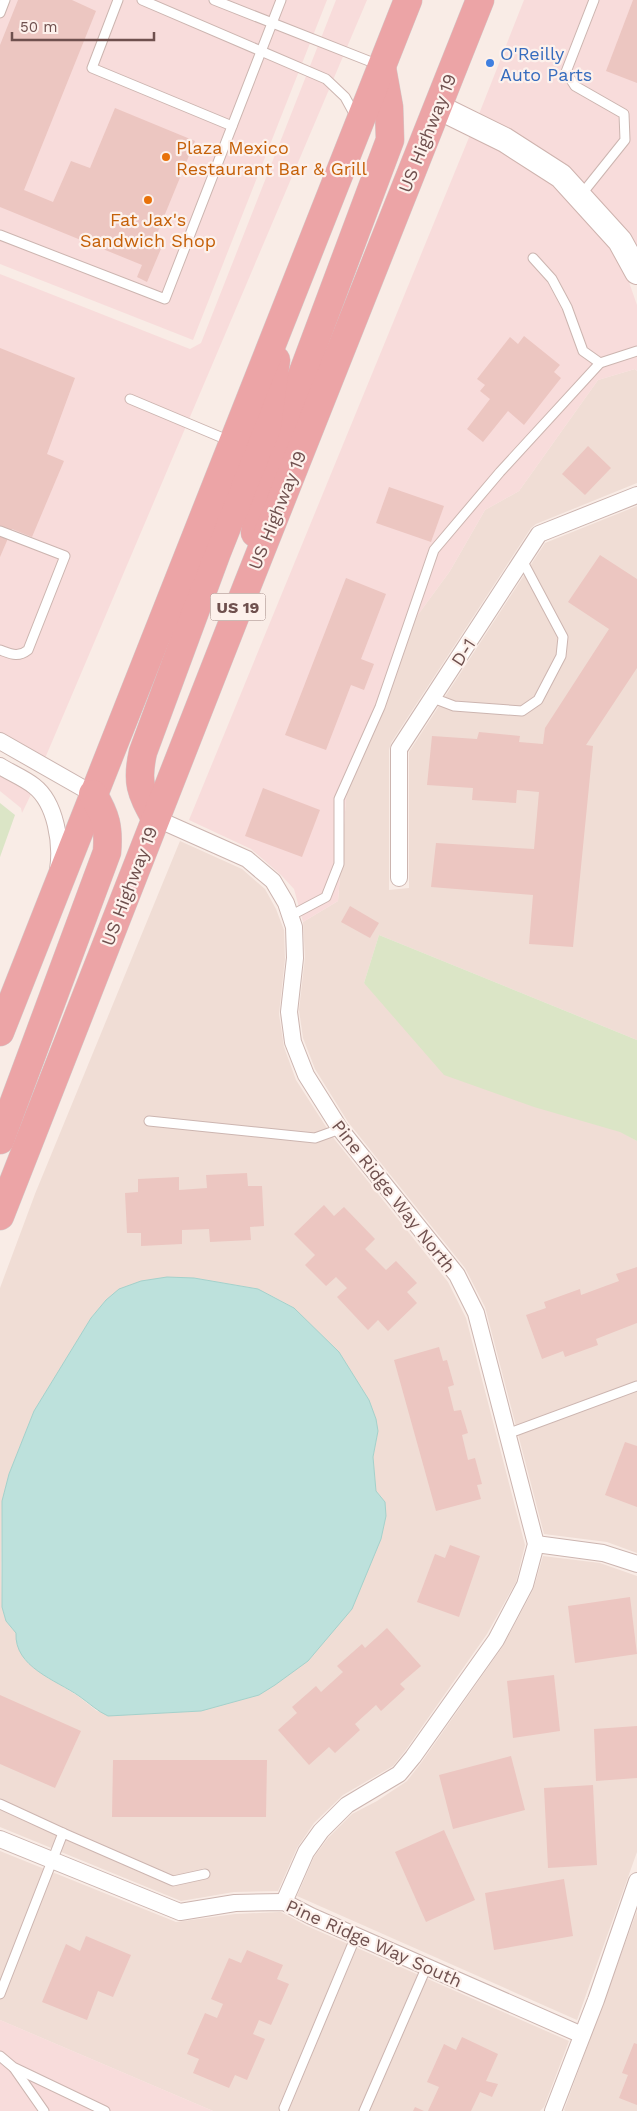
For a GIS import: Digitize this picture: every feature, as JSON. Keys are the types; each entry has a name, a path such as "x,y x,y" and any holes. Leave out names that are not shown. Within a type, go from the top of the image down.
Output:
{"highway":[{"path":"0,1032 408,0"},
{"name":"US Highway 19","path":"0,1216 246,586 480,0"},
{"path":"246,586 266,471 390,140 389,107 381,66"},
{"path":"155,818 141,786 138,772 143,752 217,552 267,426 282,319"},
{"path":"0,1140 107,852 109,828 102,809 93,794"}],"street":[{"path":"438,107 505,140 561,176 620,241 635,262"},
{"name":"D-1","path":"399,878 399,749 539,534 637,494"},
{"path":"0,741 93,794"},
{"path":"0,766 35,786 48,802 58,834 59,864 53,897"},
{"name":"Pine Ridge Way North","path":"155,818 247,859 273,881 290,916 294,935 295,958 289,1012 293,1042 306,1075 340,1129 457,1275 476,1313 536,1544"},
{"path":"284,1902 306,1852 321,1831 346,1805 399,1774 496,1640 525,1585 536,1544 603,1553 637,1564"},
{"name":"Pine Ridge Way South","path":"0,1839 180,1912 235,1903 284,1902 356,1936 582,2035"},
{"path":"553,2111 637,1881"}],"lane":[{"path":"0,13 5,0"},
{"path":"118,0 92,68 232,126"},
{"path":"142,0 326,79 345,97 360,124"},
{"path":"214,0 381,66"},
{"path":"0,235 165,299 282,0"},
{"path":"580,197 625,140 624,114 574,86 566,72 594,0"},
{"path":"533,258 552,279 567,307 583,351 600,363"},
{"path":"290,916 326,897 339,864 339,799 380,707 434,550 500,472 600,363 637,351"},
{"path":"130,399 232,442"},
{"path":"0,531 65,556 28,650 22,655 15,656 0,650"},
{"path":"432,698 454,706 522,711 538,700 561,656 563,637 522,560"},
{"path":"149,1121 315,1138 340,1129"},
{"path":"507,1434 637,1386"},
{"path":"0,1804 173,1881 205,1874"},
{"path":"0,1994 63,1833"},
{"path":"284,2108 356,1936"},
{"path":"364,2111 427,1966"},
{"path":"0,2056 13,2066 105,2111"},
{"path":"13,2066 44,2111"}],"shaded area":[{"path":"0,0 327,0 193,340 0,264"},
{"path":"336,0 367,0 43,763 0,741 0,274 190,349 201,343"},
{"path":"524,0 637,0 637,247 629,234 479,114"},
{"path":"470,135 500,149 555,185 612,248 623,265 637,305 637,371 635,369 598,380 519,491 485,510 450,571 417,616 348,774 338,901 303,922 294,889 281,875 251,849 189,820"},
{"path":"635,369 637,371 637,483 536,524 531,528 391,743 389,750 389,890 409,888 409,752 545,543 637,506 637,1040 379,935 364,983 637,1141 637,1553 607,1542 544,1534 485,1307 465,1268 348,1122 315,1069 303,1038 299,1010 305,957 303,922 338,901 348,774 417,616 450,571 485,510 519,491 598,380"},
{"path":"0,766 35,786 22,813 21,808 0,791"},
{"path":"180,841 242,869 265,889 276,909 284,930 285,959 279,1014 284,1047 296,1080 332,1136 448,1282 466,1318 525,1545 516,1582 487,1634 405,1751 393,1766 343,1795 314,1823 297,1848 278,1891 234,1892 181,1901 0,1827 0,1288 35,1194","holes":["194,1278 257,1289 294,1308 339,1352 369,1400 378,1431 373,1457 376,1491 381,1497 351,1609 308,1661 201,1711 125,1715 97,1711 78,1696 39,1672 24,1659 16,1633 6,1621 2,1607 2,1501 9,1474 34,1411 91,1318 106,1300"]},
{"path":"543,1556 600,1563 637,1576 637,1852 577,2020 297,1896 314,1857 328,1838 352,1814 377,1801 407,1781 421,1763 503,1646 533,1590"},
{"path":"0,1851 176,1922 235,1914 281,1912 307,1926 569,2041 544,2107 540,2111 213,2111 0,2020"},
{"path":"637,1911 637,2111 565,2111 564,2110"},
{"path":"0,2020 213,2111 0,2111"}],"green space":[{"path":"0,803 15,815 0,857"},
{"path":"379,935 637,1040 637,1141 620,1132 534,1107 444,1075 364,983"}],"water":[{"path":"167,1277 194,1278 258,1289 294,1308 339,1352 369,1400 376,1419 378,1431 373,1457 376,1491 385,1502 386,1516 381,1539 352,1609 308,1661 275,1685 259,1695 201,1711 108,1716 29,1664 17,1645 16,1633 6,1621 2,1607 2,1501 9,1474 34,1411 91,1318 106,1300 119,1289 141,1281"}],"building":[{"path":"18,0 72,0 96,11 24,190 53,202 71,161 90,168 115,108 195,141 154,241 163,244 147,282 137,277 142,265 0,207 0,45"},
{"path":"633,0 637,0 637,83 606,71"},
{"path":"524,336 560,365 554,372 561,378 524,425 508,411 483,442 467,429 490,399 480,391 485,385 477,379 510,337 518,344"},
{"path":"0,348 75,378 47,454 64,461 32,537 12,529 0,557"},
{"path":"588,446 611,468 585,495 562,474"},
{"path":"389,487 444,506 431,542 376,523"},
{"path":"600,555 637,579 637,668 586,745 593,746 573,947 529,944 533,895 431,887 436,843 534,849 539,792 517,790 516,803 472,800 473,788 427,785 432,736 477,739 479,732 520,736 519,742 543,744 545,728 609,629 568,602"},
{"path":"346,578 386,594 361,659 374,664 364,690 351,685 326,750 285,735"},
{"path":"263,788 320,810 302,857 245,836"},
{"path":"350,906 379,923 370,938 341,922"},
{"path":"247,1173 248,1186 262,1186 264,1226 250,1227 251,1240 210,1242 209,1229 182,1230 182,1244 141,1246 141,1233 127,1233 125,1193 138,1192 138,1179 179,1177 179,1190 207,1188 206,1175"},
{"path":"324,1205 334,1216 344,1207 375,1239 365,1249 386,1270 396,1261 417,1283 407,1292 417,1303 388,1331 378,1320 368,1330 337,1297 347,1288 336,1277 326,1286 305,1265 315,1255 294,1234"},
{"path":"637,1267 637,1323 596,1339 598,1345 565,1357 563,1351 542,1359 526,1315 546,1308 544,1302 580,1289 581,1295 619,1281 616,1274"},
{"path":"439,1347 443,1361 447,1360 454,1385 448,1387 454,1411 461,1410 468,1433 462,1435 468,1460 475,1458 482,1484 477,1485 481,1499 436,1511 394,1360"},
{"path":"625,1442 637,1446 637,1507 605,1495"},
{"path":"450,1545 480,1556 459,1617 417,1602 435,1554 445,1558"},
{"path":"630,1597 637,1654 575,1663 568,1606"},
{"path":"387,1628 421,1666 400,1684 405,1689 381,1711 376,1705 355,1724 360,1730 335,1753 329,1747 309,1765 278,1730 297,1713 292,1707 316,1686 321,1692 343,1672 337,1666 362,1644 365,1648"},
{"path":"554,1675 560,1731 513,1738 507,1681"},
{"path":"0,1695 81,1731 55,1788 0,1764"},
{"path":"637,1726 637,1778 596,1781 594,1729"},
{"path":"511,1756 525,1810 453,1829 439,1775"},
{"path":"113,1760 267,1760 266,1817 112,1817"},
{"path":"593,1785 597,1865 548,1868 544,1788"},
{"path":"444,1830 475,1900 426,1922 395,1852"},
{"path":"564,1879 573,1936 494,1950 485,1893"},
{"path":"86,1936 131,1955 113,1997 98,1991 87,2020 42,2002 66,1944 80,1951"},
{"path":"247,1950 283,1965 277,1979 289,1984 271,2025 259,2020 253,2034 265,2039 247,2080 235,2075 229,2088 193,2073 199,2059 187,2054 205,2013 217,2018 223,2004 211,1999 229,1958 241,1963"},
{"path":"462,2037 498,2054 486,2081 498,2084 492,2097 480,2092 471,2111 428,2111 439,2087 427,2082 444,2044 456,2050"},
{"path":"634,2043 637,2044 637,2105 619,2098 628,2075 622,2073"},
{"path":"415,2107 424,2111 413,2111"}],"place":[{"name":"O'Reilly Auto Parts","path":"490,63"},
{"name":"Plaza Mexico Restaurant Bar & Grill","path":"166,157"},
{"name":"Fat Jax's Sandwich Shop","path":"148,200"}]}
